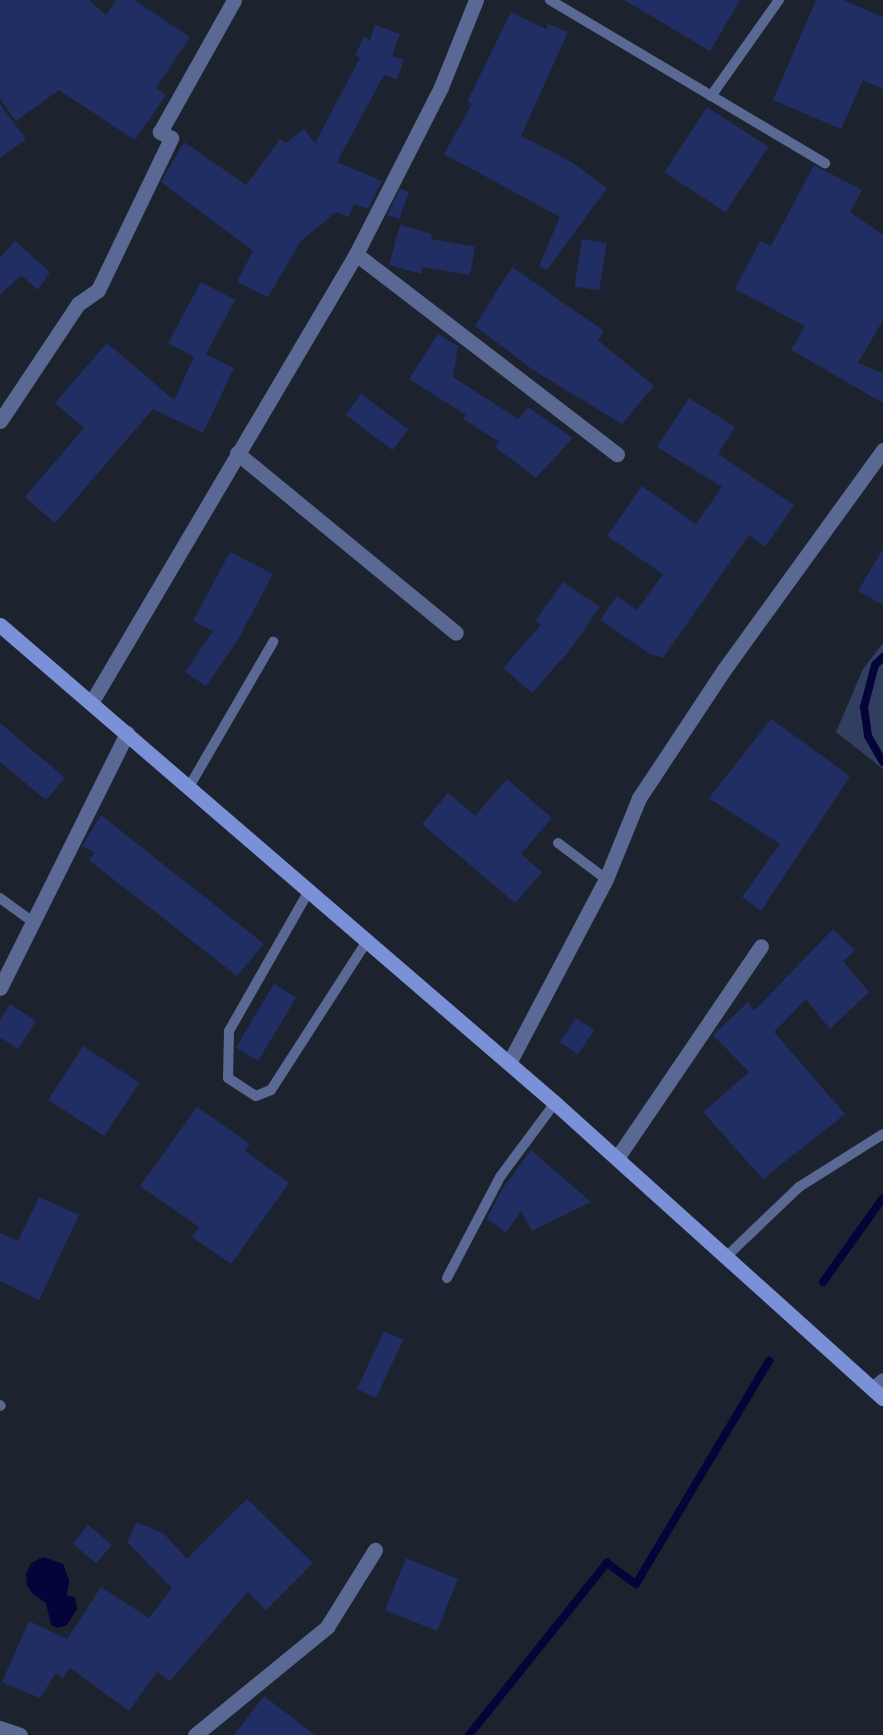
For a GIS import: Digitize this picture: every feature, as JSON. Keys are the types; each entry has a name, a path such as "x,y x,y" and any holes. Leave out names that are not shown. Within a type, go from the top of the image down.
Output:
{"street":[{"path":"0,421 78,304 98,290 171,138 160,132 234,0"},
{"path":"91,703 356,254 441,87 476,0"},
{"path":"356,254 616,454"},
{"path":"509,1063 606,879 639,798 723,671 883,450"},
{"path":"237,453 456,633"},
{"path":"0,625 310,889 880,1389"},
{"path":"0,988 127,733"},
{"path":"617,1158 761,946"},
{"path":"195,1735 327,1627 375,1550"},
{"path":"0,1728 20,1735"}],"lane":[{"path":"550,0 825,163"},
{"path":"711,96 779,0"},
{"path":"189,787 273,642"},
{"path":"558,843 606,879"},
{"path":"310,889 229,1030 228,1078 256,1096 271,1090 367,941"},
{"path":"0,898 32,921"},
{"path":"447,1278 500,1177 555,1103"},
{"path":"727,1256 799,1186 883,1134"}],"shaded area":[{"path":"883,643 883,769 836,732 863,669"},
{"path":"43,1557 63,1564 69,1580 67,1596 75,1597 77,1609 67,1625 58,1628 51,1625 46,1603 33,1594 27,1585 26,1574 31,1563"}],"building":[{"path":"0,0 89,0 106,15 116,0 134,0 190,37 156,88 166,95 135,140 59,90 16,121 0,99"},
{"path":"624,0 740,0 710,51"},
{"path":"816,0 843,0 883,17 883,89 863,80 841,129 773,100"},
{"path":"511,12 546,29 548,24 568,32 521,136 570,161 607,188 547,270 539,266 560,217 444,154 472,104 467,102"},
{"path":"375,25 400,34 392,56 404,60 397,79 384,75 337,162 382,181 368,209 354,204 349,217 336,212 301,241 268,297 237,282 253,251 161,182 184,142 246,185 280,139 286,143 304,129 315,143 360,58 355,55 364,37 370,40"},
{"path":"0,104 26,139 0,158"},
{"path":"707,107 768,147 726,212 665,172"},
{"path":"814,165 862,190 850,212 883,235 883,320 858,363 883,373 883,403 791,350 805,326 735,289 760,241 771,246"},
{"path":"400,189 409,192 399,219 387,215"},
{"path":"400,225 432,234 431,239 475,247 470,275 423,267 421,274 389,265"},
{"path":"582,239 607,243 599,290 574,286"},
{"path":"15,241 50,272 38,290 21,275 0,295 0,258"},
{"path":"512,267 604,331 598,340 654,386 622,424 533,370 475,326"},
{"path":"201,282 235,300 206,354 234,368 203,433 153,409 55,523 25,497 84,428 55,403 107,343 174,400 194,357 168,343"},
{"path":"438,334 458,346 453,377 518,419 528,407 573,438 536,478 495,447 499,442 463,419 466,415 409,379"},
{"path":"361,394 408,430 392,450 345,415"},
{"path":"689,398 735,427 718,454 794,505 765,547 749,535 663,658 650,654 600,620 617,596 637,610 663,574 607,536 642,486 696,524 722,487 657,447"},
{"path":"883,549 883,605 858,591"},
{"path":"230,552 273,574 236,643 206,686 185,672 213,631 193,621"},
{"path":"563,582 600,607 569,651 532,693 503,668 541,625 535,621"},
{"path":"771,719 850,776 761,911 742,897 780,844 709,798"},
{"path":"0,723 65,778 46,800 0,762"},
{"path":"507,779 552,818 521,854 542,872 515,903 422,824 448,793 475,816"},
{"path":"101,815 264,944 237,976 89,860 95,853 82,846"},
{"path":"833,929 855,950 843,961 869,992 830,1029 806,999 774,1032 845,1114 763,1179 703,1112 749,1072 713,1035 748,1002 754,1011"},
{"path":"274,984 296,997 258,1061 236,1047"},
{"path":"10,1004 36,1021 18,1049 0,1037 0,1019"},
{"path":"576,1018 594,1030 578,1054 560,1042"},
{"path":"83,1046 139,1082 104,1136 48,1100"},
{"path":"197,1107 250,1144 245,1151 289,1183 231,1264 192,1237 199,1227 140,1186"},
{"path":"531,1150 591,1202 532,1231 521,1211 506,1233 487,1219 503,1188"},
{"path":"39,1197 79,1215 39,1300 0,1281 0,1233 18,1241"},
{"path":"384,1331 403,1340 376,1398 357,1389"},
{"path":"247,1499 313,1563 266,1610 248,1592 170,1681 157,1672 129,1711 70,1668 63,1678 56,1673 40,1698 2,1682 29,1621 67,1639 101,1587 149,1618 172,1588 127,1542 137,1522 164,1534 187,1559"},
{"path":"88,1525 112,1545 96,1563 73,1543"},
{"path":"406,1558 458,1579 437,1631 385,1610"},
{"path":"264,1696 315,1735 234,1735"}],"waterway":[{"path":"883,657 875,665 864,707 868,736 883,762"},
{"path":"823,1282 883,1198"},
{"path":"469,1735 607,1563 636,1584 769,1361"}]}
